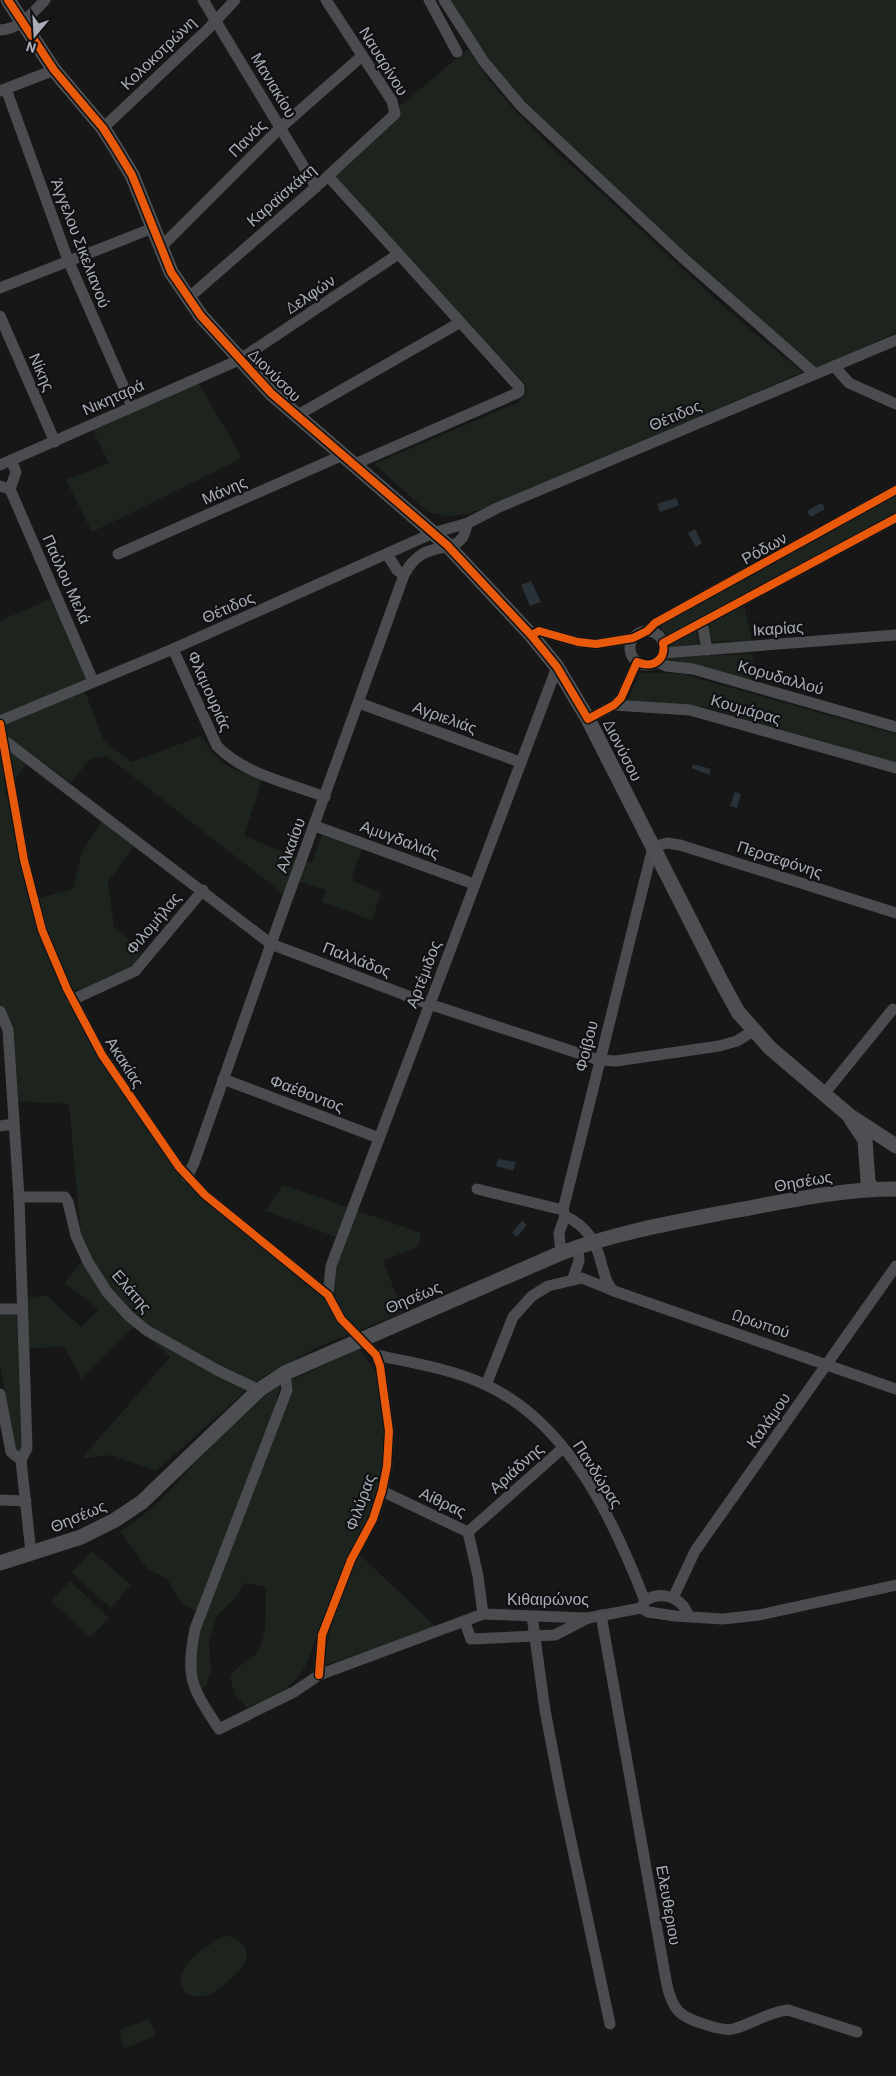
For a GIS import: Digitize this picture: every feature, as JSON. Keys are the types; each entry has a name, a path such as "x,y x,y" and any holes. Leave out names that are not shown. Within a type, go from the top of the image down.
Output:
{"main road":[{"name":"Διονύσου","path":"8,0 54,70 103,128 132,176 160,248 171,272 187,299 240,360 296,416 349,459 447,546 531,636 557,667 588,719 720,979 738,1012 752,1031 850,1116 872,1128 895,1145"},
{"name":"Διονύσου","path":"850,1116 865,1140 868,1182 873,1189"},
{"path":"872,1128 877,1148 878,1182 873,1189"},
{"path":"837,1192 856,1179 867,1160"},
{"name":"Θησέως","path":"0,1563 81,1537 115,1520 142,1502 259,1390 285,1373 560,1253 593,1241 644,1228 837,1192 896,1189"}],"street":[{"path":"0,30 14,28 22,23 45,0"},
{"name":"Μανιακίου","path":"203,0 316,187"},
{"name":"Κολοκοτρώνη","path":"103,128 207,30 215,19 235,0"},
{"name":"Ναυαρίνου","path":"326,0 392,101 394,114"},
{"path":"429,0 457,52"},
{"path":"444,0 484,62 521,106 682,257 814,374"},
{"name":"Πανός","path":"160,248 280,128 362,56"},
{"path":"3,90 54,70"},
{"name":"Άγγελου Σικελιανού","path":"3,90 68,260 132,406"},
{"name":"Καραϊσκάκη","path":"187,299 316,187 394,114"},
{"path":"296,416 459,323 328,176"},
{"path":"0,288 153,228"},
{"name":"Δελφών","path":"240,360 397,255"},
{"name":"Νίκης","path":"0,316 55,442"},
{"name":"Μάνης","path":"118,554 349,459 519,392 519,387 459,323"},
{"name":"Θέτιδος","path":"0,722 93,681 173,649 433,533 468,523 506,504 896,340"},
{"name":"Νικηταρά","path":"0,465 240,360"},
{"path":"834,366 849,383 896,404"},
{"name":"Παύλου Μελά","path":"12,460 16,472 5,488 93,681"},
{"name":"Ρόδων","path":"647,631 655,623 896,490"},
{"path":"634,638 631,654 638,662 647,665 702,622 896,518"},
{"name":"Θέτιδος","path":"447,546 462,538 468,523"},
{"name":"Αλκαίου","path":"187,1177 194,1163 404,575 417,556 447,546"},
{"path":"387,554 397,570 404,575"},
{"path":"702,622 708,650"},
{"path":"531,636 539,631 578,642 596,644 634,638 647,631 657,634 661,653"},
{"name":"Ικαρίας","path":"661,653 896,635"},
{"name":"Φλαμουριάς","path":"173,649 217,746 228,757 242,766 325,797"},
{"name":"Κορυδαλλού","path":"661,653 666,666 693,669 896,727"},
{"path":"588,719 614,705 621,698 638,662"},
{"name":"Αρτέμιδος","path":"328,1295 331,1266 557,667"},
{"name":"Αγριελιάς","path":"359,703 520,762"},
{"name":"Κουμάρας","path":"614,705 690,710 896,768"},
{"name":"Ακακίας","path":"0,722 5,741 24,860 42,930 72,1000 102,1055 187,1177 205,1195 328,1295 341,1319 360,1339"},
{"name":"Παλλάδος","path":"5,741 203,890 271,944 429,1004 599,1060 616,1061 720,1046 737,1041 752,1031"},
{"name":"Αμυγδαλιάς","path":"315,826 474,884"},
{"name":"Περσεφόνης","path":"653,847 667,843 680,844 896,913"},
{"name":"Φοίβου","path":"560,1253 559,1233 599,1060 653,847"},
{"name":"Φιλομήλας","path":"72,1000 135,971 203,890"},
{"path":"824,1094 893,1009"},
{"path":"0,1011 8,1030 19,1196 21,1309 27,1448 21,1460 30,1553"},
{"name":"Φαέθοντος","path":"223,1079 379,1138"},
{"path":"0,1126 14,1124"},
{"path":"477,1189 564,1213 581,1224 593,1241 609,1286 614,1291"},
{"name":"Ελάτης","path":"19,1196 65,1197 68,1202 76,1236 88,1262 107,1292 129,1316 146,1330 217,1370 259,1390"},
{"path":"486,1385 513,1317 532,1296 548,1286 573,1278 579,1261 578,1246"},
{"name":"Καλάμου","path":"673,1598 695,1551 896,1266"},
{"name":"Ωρωπού","path":"573,1278 582,1278 614,1291 896,1389"},
{"path":"0,1309 21,1309"},
{"path":"360,1339 376,1355"},
{"name":"Πανδώρας","path":"376,1355 430,1366 486,1385 525,1407 554,1435 594,1491 633,1571 643,1605"},
{"name":"Φιλύρας","path":"319,1675 322,1635 351,1560 372,1519 382,1491 387,1466 389,1430 380,1366 376,1355"},
{"name":"Κιθαιρώνος","path":"285,1373 287,1390 194,1629 190,1654 190,1675 199,1697 219,1729 294,1692 319,1675 465,1623 483,1614 588,1618 643,1605 660,1614 722,1619 759,1615 896,1585"},
{"path":"0,1394 11,1452 21,1460"},
{"name":"Αριάδνης","path":"468,1532 563,1448"},
{"name":"Αίθρας","path":"382,1491 468,1532 478,1576 483,1614"},
{"path":"0,1500 26,1501"},
{"path":"643,1605 654,1595 673,1598 681,1603 688,1615"},
{"name":"Ελευθεριου","path":"601,1615 666,1980 674,2006 680,2014 691,2021 722,2029 730,2029 778,2011 788,2010 857,2032"},
{"path":"532,1616 545,1710 561,1794 610,2024"},
{"path":"465,1623 471,1639 554,1635 588,1618"}],"shaded area":[{"path":"446,0 896,0 896,333 813,370 518,100"},
{"path":"468,49 516,112 554,150 706,290 803,372 470,514 446,516 428,512 374,464 519,402 526,393 525,384 425,279 335,175 393,123 400,106"},
{"path":"198,382 242,458 92,532 66,480 109,463 93,430"},
{"path":"896,495 896,513 670,634 660,631 664,623"},
{"path":"676,498 679,505 660,512 657,504"},
{"path":"822,503 825,509 811,517 807,511"},
{"path":"695,529 702,543 696,547 688,533"},
{"path":"531,581 541,602 530,606 521,585"},
{"path":"52,598 88,680 82,684 104,741 132,762 201,736 207,746 226,765 262,779 244,836 311,864 322,835 362,848 351,880 381,893 372,920 322,902 326,890 293,880 286,896 107,756 91,758 71,782 32,755 16,778 3,780 28,901 73,889 82,852 102,821 134,846 108,882 114,927 142,952 123,979 76,990 65,997 141,1120 188,1185 305,1284 329,1299 336,1296 336,1268 345,1240 265,1211 283,1185 421,1233 419,1246 383,1261 403,1312 318,1347 259,1379 156,1471 112,1455 81,1459 170,1357 135,1326 82,1379 64,1347 29,1348 27,1297 47,1296 81,1327 99,1309 64,1283 83,1260 69,1104 18,1101 13,1030 0,1002 0,621"},
{"path":"744,605 752,641 714,642 709,634 710,624"},
{"path":"696,631 699,646 671,648 669,645"},
{"path":"753,654 752,681 666,661 667,657"},
{"path":"640,673 682,674 896,734 896,763 705,707 628,700"},
{"path":"693,764 711,769 709,775 692,768"},
{"path":"735,792 741,794 737,808 730,806"},
{"path":"498,1159 516,1162 513,1171 496,1166"},
{"path":"522,1221 527,1225 517,1237 512,1233"},
{"path":"17,1313 21,1450 16,1451 0,1365 0,1314"},
{"path":"359,1349 377,1373 384,1434 379,1484 369,1515 350,1551 305,1667 293,1682 280,1693 247,1708 235,1695 230,1677 236,1669 259,1650 265,1624 266,1587 244,1583 237,1596 217,1616 209,1641 211,1671 206,1686 200,1689 194,1672 199,1631 290,1396 292,1380"},
{"path":"280,1386 275,1406 197,1612 182,1604 167,1579 148,1569 120,1532 148,1511 244,1413"},
{"path":"92,1551 131,1585 111,1608 72,1573"},
{"path":"359,1554 437,1628 325,1665 326,1650 333,1622"},
{"path":"70,1581 109,1618 90,1637 51,1601"},
{"path":"229,1936 242,1943 247,1955 244,1965 224,1985 209,1994 192,1996 184,1992 181,1982 185,1966 206,1947 222,1937"},
{"path":"149,2019 156,2036 125,2048 118,2031"}],"cycle path":[{"path":"8,0 54,70 103,128 115,147 132,175 171,272 201,316 271,393 447,545 531,635 557,667 588,719 614,705 621,698 637,662 643,664 657,662 662,654 663,643 896,518"},
{"path":"531,635 539,631 578,642 596,644 633,638 647,631 655,623 896,490"},
{"path":"0,724 24,860 42,930 67,989 102,1055 179,1167 205,1195 328,1295 341,1319 376,1355 380,1366 389,1431 387,1466 382,1491 373,1519 351,1560 322,1635 319,1675"}]}
